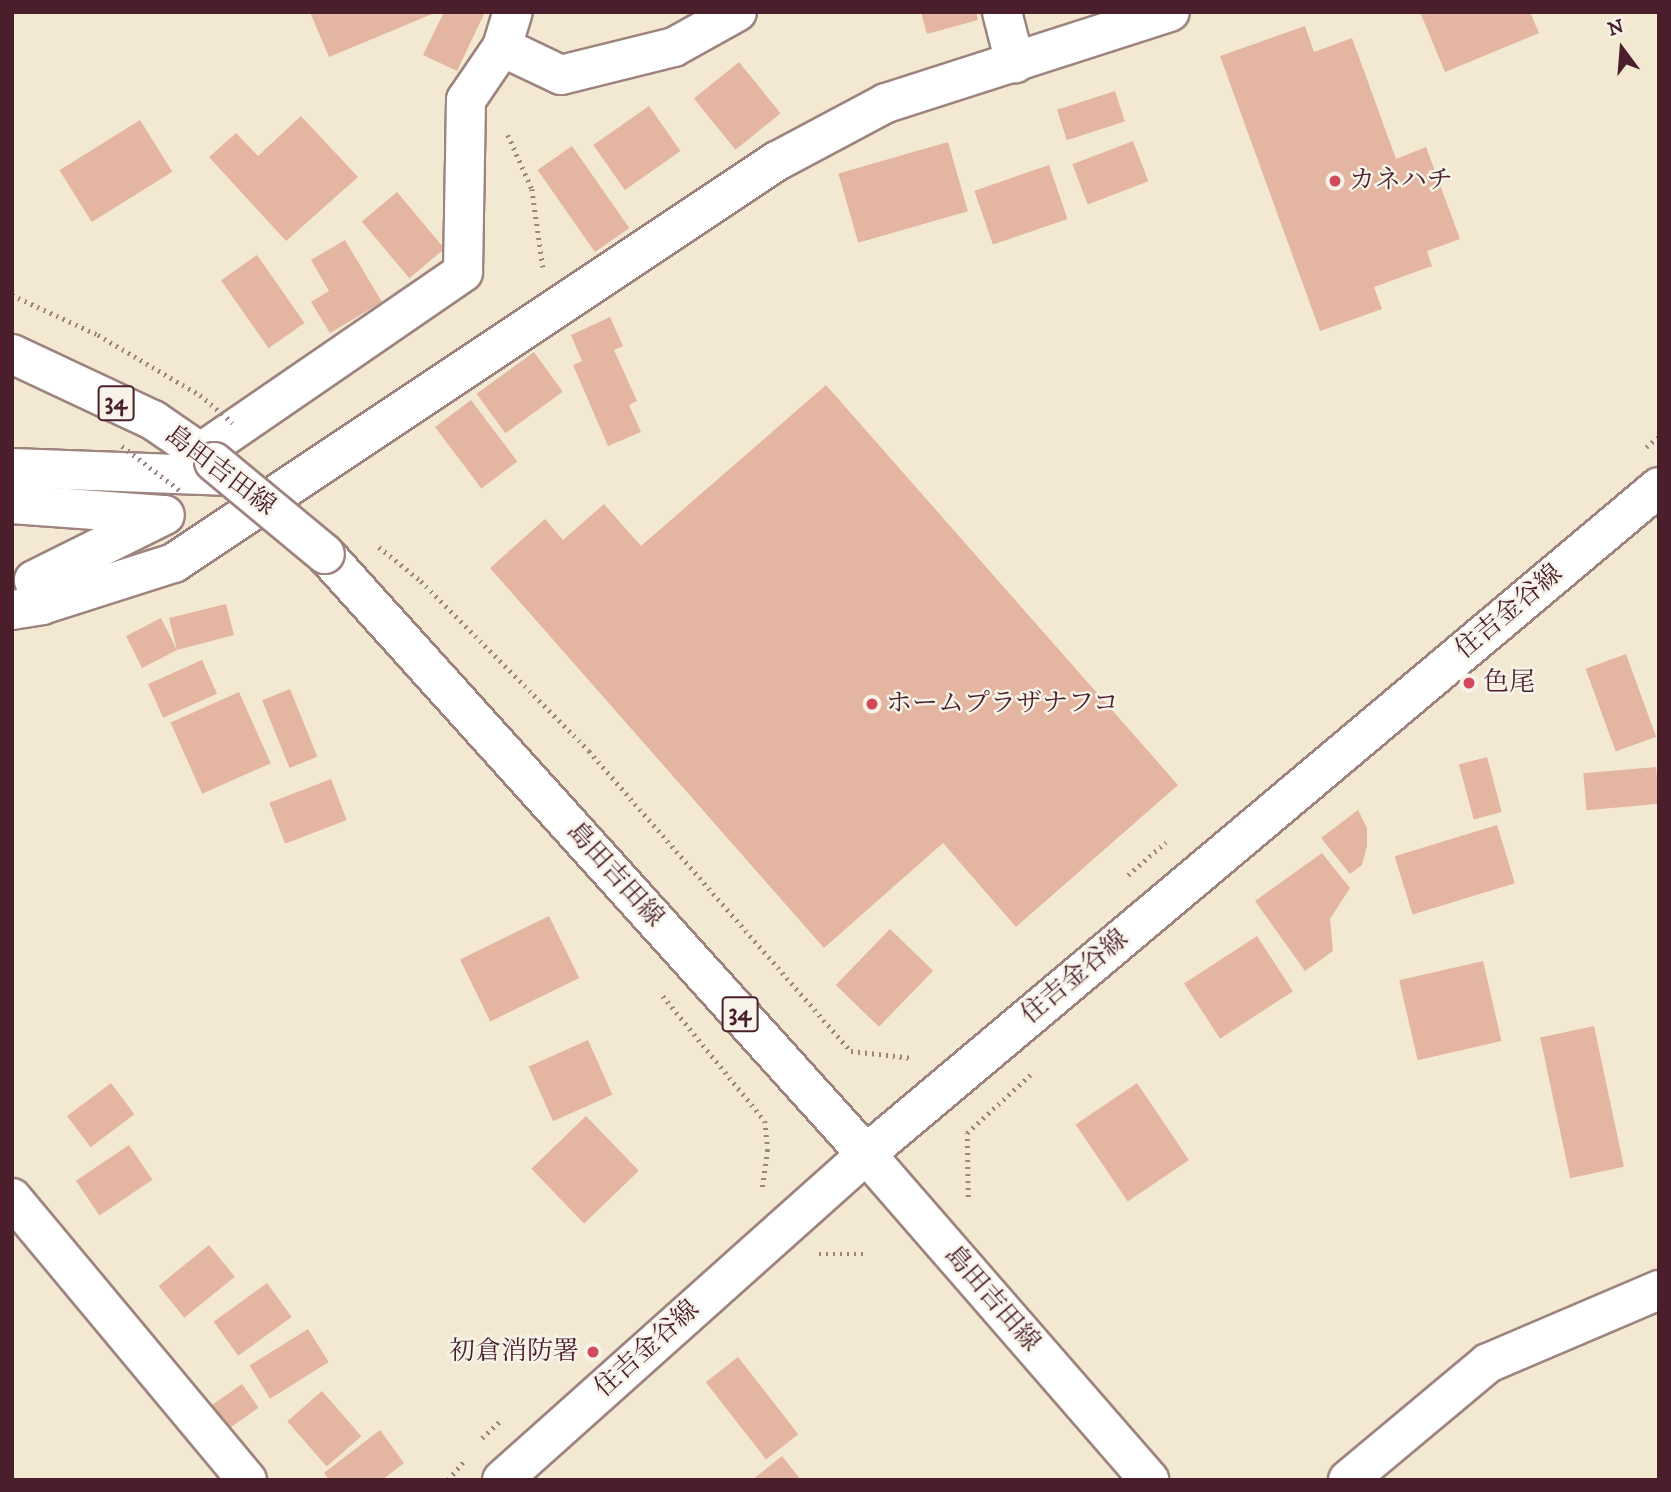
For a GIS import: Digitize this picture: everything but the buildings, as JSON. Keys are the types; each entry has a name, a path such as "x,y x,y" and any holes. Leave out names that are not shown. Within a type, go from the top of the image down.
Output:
{"street":[{"path":"12,468 215,464 463,272 467,100 507,30 561,75 674,47 737,12"},
{"path":"1002,12 1015,63"},
{"path":"27,608 174,563 777,161 886,103 1170,12"},
{"name":"島田吉田線","path":"12,354 153,420 215,464 325,554 866,1154 1149,1480"},
{"name":"住吉金谷線","path":"502,1480 866,1154 1659,487"},
{"path":"12,504 165,515 34,580 27,608"},
{"path":"12,1198 247,1480"},
{"path":"1348,1480 1488,1363 1659,1290"}],"path":[{"path":"506,131 532,189 545,283 537,321"},
{"path":"12,295 98,335 200,395"},
{"path":"1638,454 1659,437"},
{"path":"371,541 421,581 589,751 851,1051 913,1058 923,1050"},
{"path":"1119,883 1171,839"}],"place":[{"name":"カネハチ","path":"1335,181"},
{"name":"色尾","path":"1469,683"},
{"name":"ホームプラザナフコ","path":"872,704"},
{"name":"初倉消防署","path":"593,1352"}]}
